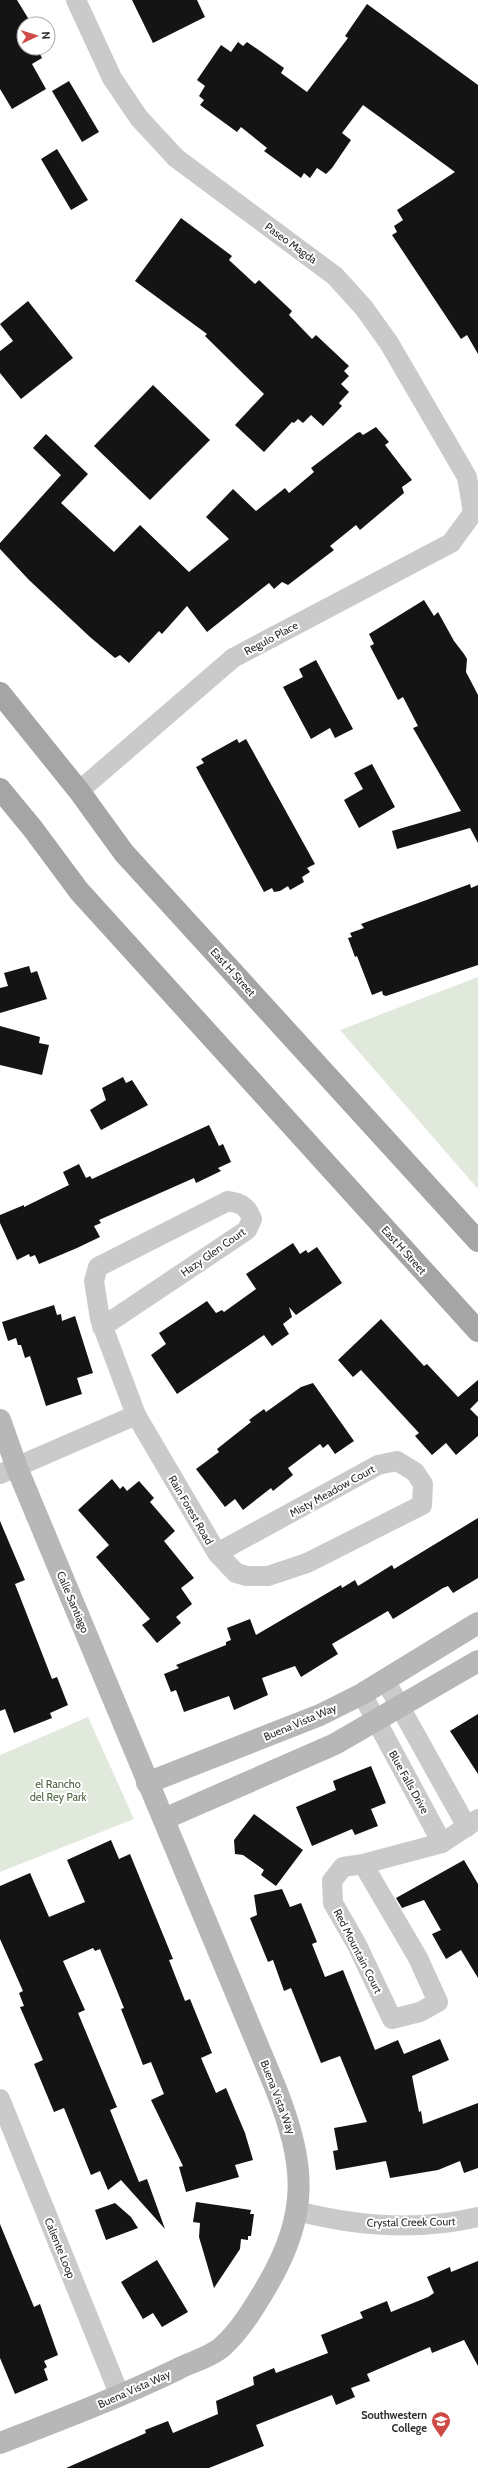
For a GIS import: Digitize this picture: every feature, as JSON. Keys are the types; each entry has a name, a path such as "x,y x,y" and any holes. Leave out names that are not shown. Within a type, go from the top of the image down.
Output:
{"main road":[{"name":"East H Street","path":"0,693 79,791 124,853 478,1241"},
{"name":"East H Street","path":"0,789 79,891 478,1331"}],"street":[{"name":"Paseo Magda","path":"76,0 112,78 144,124 176,158 192,171 335,276 364,308 389,342 467,477 475,512"},
{"name":"Regulo Place","path":"79,791 233,658 451,544 475,512"},
{"name":"Hazy Glen Court","path":"98,1267 228,1202 239,1203 248,1209 252,1219 247,1230 102,1327"},
{"name":"Rain Forest Road","path":"98,1267 94,1281 102,1327 136,1415 217,1554 236,1573 247,1576 268,1576"},
{"path":"8,1471 136,1415"},
{"name":"Calle Santiago","path":"0,1420 8,1471 147,1783"},
{"name":"Misty Meadow Court","path":"217,1554 378,1465 398,1461 415,1472 423,1484 422,1505 307,1563 268,1576"},
{"name":"Buena Vista Way","path":"0,2443 120,2396 221,2348 255,2308 280,2264 294,2230 297,2212 299,2168 290,2126 164,1819 147,1783 320,1715 362,1694 478,1623"},
{"path":"164,1819 335,1744 376,1722 478,1661"},
{"path":"385,1680 473,1823 442,1843"},
{"name":"Blue Falls Drive","path":"362,1694 442,1843"},
{"name":"Red Mountain Court","path":"363,1864 418,1958 438,2002 420,2012 392,2019 357,1945 333,1903 332,1881 343,1867 363,1864 442,1843"},
{"name":"Caliente Loop","path":"0,2099 120,2396"},
{"name":"Crystal Creek Court","path":"297,2212 331,2220 370,2224 430,2224 478,2217"}],"green space":[{"path":"478,977 478,1189 340,1030"},
{"name":"el Rancho del Rey Park","path":"88,1717 134,1819 0,1872 0,1755"}],"building":[{"path":"0,0 17,0 27,16 16,16 16,56 41,56 42,58 32,64 46,89 12,109 0,89"},
{"path":"132,0 197,0 205,17 153,43"},
{"path":"367,4 478,85 478,354 467,335 461,339 392,235 397,232 394,226 403,220 397,210 455,172 363,105 342,133 351,140 332,168 326,174 317,168 310,178 304,173 301,178 264,151 267,148 241,127 237,132 200,105 204,100 199,96 205,86 197,80 221,45 231,52 238,42 243,46 247,42 284,68 281,73 307,92 348,38 345,36"},
{"path":"69,81 99,132 82,142 52,91"},
{"path":"57,149 88,200 71,210 41,159"},
{"path":"181,218 232,256 229,260 255,284 259,280 292,311 289,315 312,339 316,335 349,366 344,371 349,376 341,384 349,392 339,403 342,406 323,426 311,415 303,423 298,419 294,423 292,422 264,452 235,425 264,394 205,336 207,334 135,281"},
{"path":"28,301 73,358 21,399 0,373 0,351 13,341 0,324"},
{"path":"153,385 210,440 150,500 94,446"},
{"path":"376,427 389,442 385,445 412,480 402,487 404,493 360,530 356,525 330,546 334,550 288,585 282,582 274,589 269,583 207,632 187,606 162,634 159,631 129,663 120,655 115,658 90,637 29,580 0,549 0,543 61,475 33,448 46,434 88,474 61,503 114,552 140,525 189,572 229,539 206,517 233,489 256,511 285,488 289,493 314,472 311,468 357,433 360,432 363,435"},
{"path":"424,600 434,616 438,612 454,641 467,659 466,672 478,695 478,843 470,828 397,849 392,831 461,811 413,728 418,726 403,697 398,700 370,646 374,644 369,634"},
{"path":"316,660 353,729 335,738 330,728 311,739 283,687 303,677 299,669"},
{"path":"237,739 239,743 246,739 315,864 307,868 310,872 302,877 304,882 290,890 288,886 280,891 274,892 272,888 264,892 196,767 204,763 201,759"},
{"path":"372,764 395,807 359,828 344,800 363,789 354,773"},
{"path":"470,884 471,888 478,885 478,965 386,996 383,995 382,991 372,995 357,956 355,957 348,938 352,937 350,933 364,928 361,924"},
{"path":"29,966 31,973 37,971 47,999 0,1013 0,988 8,986 4,973"},
{"path":"0,1026 40,1037 39,1043 49,1045 42,1075 0,1065"},
{"path":"123,1077 126,1083 132,1080 148,1105 101,1130 90,1110 106,1100 102,1088"},
{"path":"209,1125 219,1146 223,1144 231,1162 218,1168 221,1171 196,1183 194,1178 99,1220 101,1223 94,1226 100,1237 77,1248 39,1264 35,1255 30,1257 29,1254 17,1260 0,1223 0,1215 24,1205 24,1207 69,1185 63,1172 79,1164 86,1178 90,1176 92,1179"},
{"path":"293,1243 300,1254 306,1250 308,1253 317,1247 342,1283 296,1315 289,1307 292,1317 283,1324 289,1334 272,1346 264,1335 177,1394 151,1355 166,1344 159,1333 207,1301 216,1313 222,1310 224,1312 256,1289 246,1274"},
{"path":"54,1305 57,1315 61,1314 62,1321 75,1316 93,1373 77,1378 82,1394 46,1406 30,1356 25,1358 21,1345 18,1345 16,1338 8,1341 2,1322"},
{"path":"381,1319 424,1366 427,1364 458,1397 478,1380 478,1401 470,1409 478,1417 478,1436 456,1455 446,1443 432,1455 415,1436 419,1433 361,1370 353,1377 338,1360"},
{"path":"313,1383 354,1441 335,1454 328,1444 323,1448 320,1444 288,1468 293,1475 273,1491 271,1488 243,1510 235,1499 225,1507 196,1469 219,1452 217,1449 251,1422 249,1420 264,1409 266,1412 301,1387"},
{"path":"112,1479 120,1489 123,1486 127,1491 139,1481 154,1498 150,1502 175,1531 164,1541 194,1578 181,1588 192,1604 176,1617 181,1623 157,1643 142,1625 150,1619 96,1557 109,1545 78,1510"},
{"path":"478,1518 478,1578 453,1593 448,1586 443,1588 393,1619 388,1611 332,1644 338,1654 301,1677 295,1666 262,1678 268,1695 234,1710 229,1696 184,1712 176,1690 171,1692 164,1674 179,1668 176,1665 226,1645 226,1642 231,1640 227,1628 250,1619 256,1635 341,1585 342,1588 355,1580 358,1586 392,1565 394,1569"},
{"path":"0,1521 25,1580 15,1584 52,1679 57,1677 68,1705 50,1713 52,1718 14,1733 5,1709 0,1711"},
{"path":"478,1714 478,1774 450,1731"},
{"path":"371,1766 386,1803 371,1809 378,1826 355,1835 352,1829 312,1846 296,1807 336,1790 333,1781"},
{"path":"254,1814 303,1850 276,1886 261,1875 264,1870 243,1855 235,1854 234,1840"},
{"path":"111,1840 119,1859 130,1854 173,1959 169,1960 185,2001 190,1999 212,2053 201,2058 216,2093 226,2088 245,2133 253,2160 235,2165 239,2177 186,2192 179,2167 183,2166 151,2100 164,2094 151,2062 143,2065 121,2009 124,2008 100,1949 95,1951 93,1948 63,1961 85,2010 78,2013 117,2107 110,2110 139,2182 147,2179 165,2229 121,2180 108,2190 100,2171 91,2175 64,2108 54,2112 34,2064 43,2060 20,2007 24,2006 19,1993 23,1991 0,1939 0,1886 30,1873 49,1917 85,1902 67,1860"},
{"path":"464,1860 478,1884 478,1978 461,1950 446,1959 432,1934 441,1930 424,1900 402,1908 396,1898"},
{"path":"282,1889 290,1907 301,1903 317,1942 312,1944 325,1977 343,1970 375,2050 398,2040 404,2054 440,2039 449,2060 412,2076 419,2112 421,2111 423,2124 478,2103 478,2168 464,2173 460,2161 438,2170 390,2178 386,2161 336,2170 333,2151 338,2150 334,2128 367,2122 340,2056 321,2063 291,1988 284,1991 273,1960 268,1962 250,1918 257,1915 254,1895"},
{"path":"196,2202 251,2210 250,2214 254,2214 251,2236 248,2236 248,2240 241,2239 240,2249 214,2288 199,2237 200,2223 193,2222"},
{"path":"115,2203 131,2217 138,2228 106,2240 95,2210"},
{"path":"0,2224 34,2307 40,2304 58,2355 44,2361 47,2367 44,2369 48,2380 15,2394 0,2358"},
{"path":"157,2260 188,2312 162,2327 153,2313 143,2319 121,2282"},
{"path":"478,2261 478,2366 464,2340 432,2353 430,2347 367,2374 370,2381 351,2388 355,2397 336,2405 332,2395 256,2425 264,2446 209,2468 66,2468 146,2433 145,2430 168,2421 173,2433 218,2414 216,2401 254,2385 253,2377 274,2368 276,2373 328,2353 321,2335 363,2318 360,2312 387,2301 391,2312 428,2297 434,2293 427,2277 450,2267 451,2272"}],"place":[{"name":"Southwestern College","path":"441,2438"}]}
